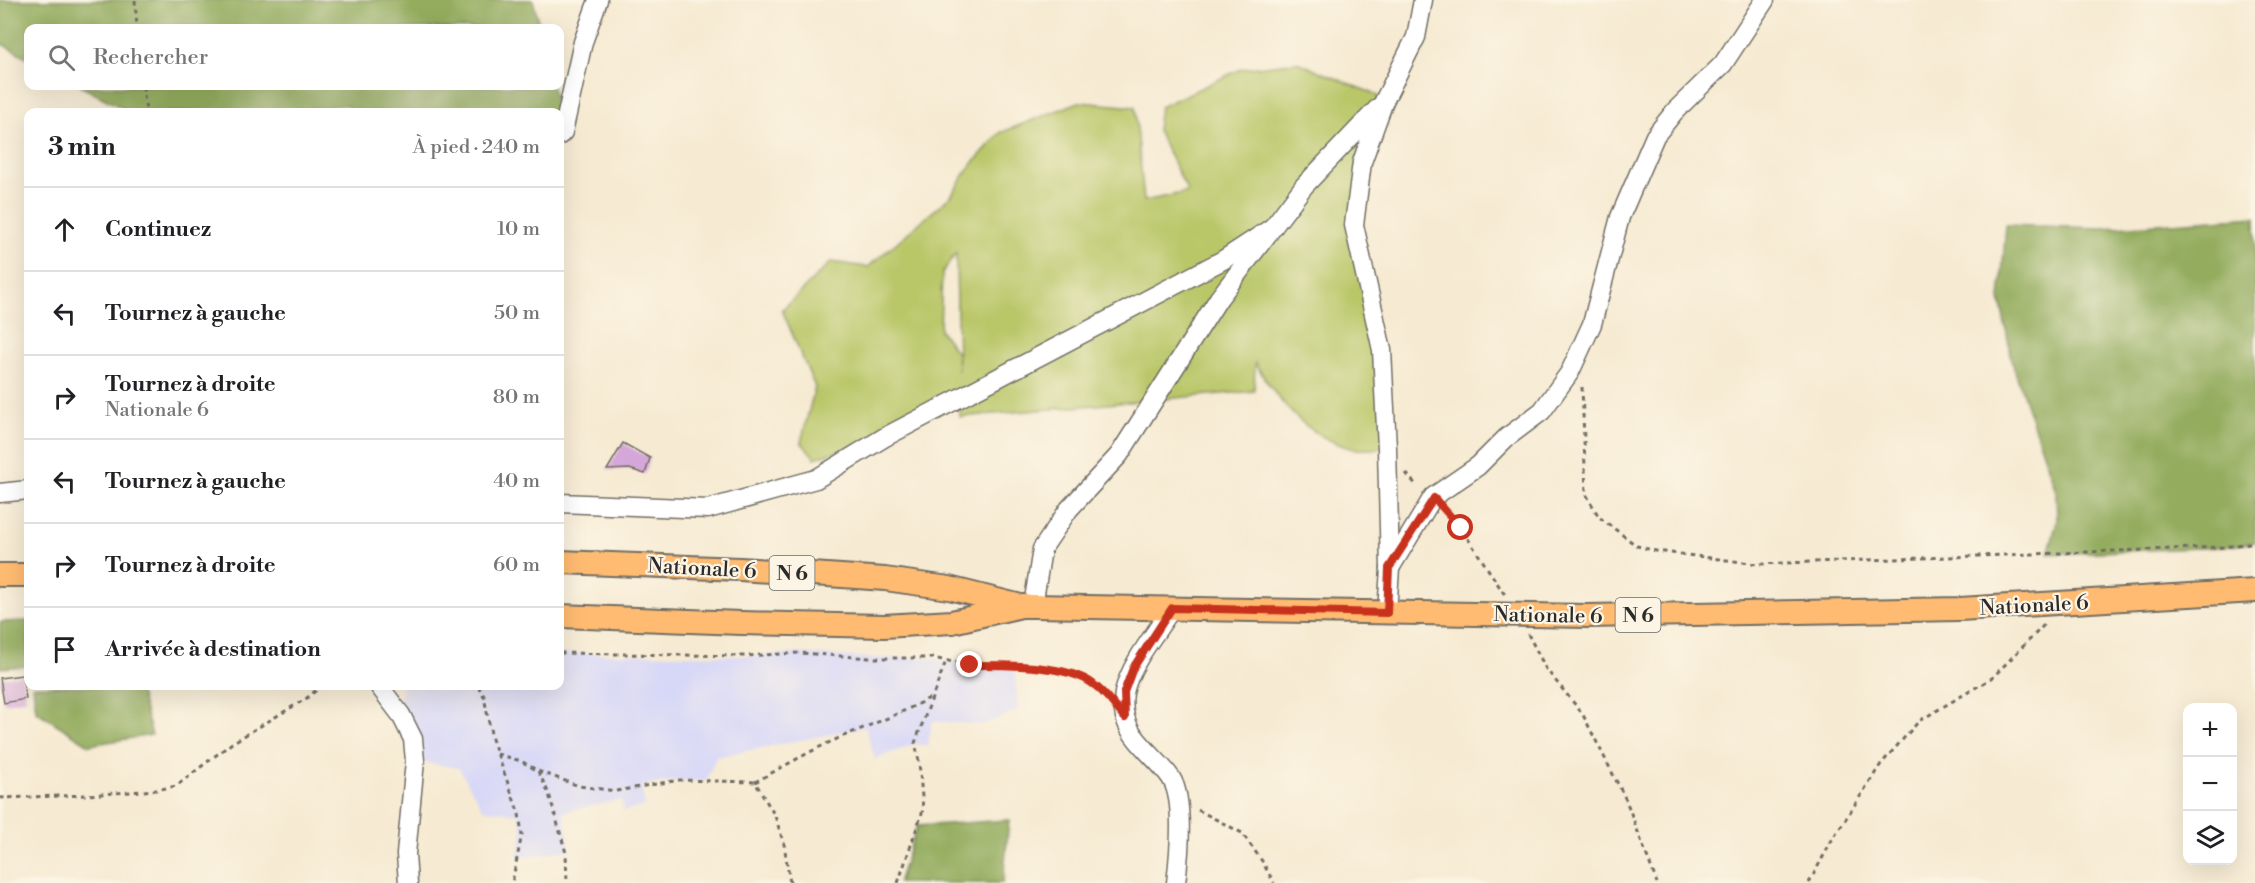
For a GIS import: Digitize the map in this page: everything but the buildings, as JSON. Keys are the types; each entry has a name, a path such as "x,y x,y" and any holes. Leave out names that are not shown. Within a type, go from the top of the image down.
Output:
{"main road":[{"name":"Nationale 6","path":"564,562 740,569 885,579 949,588 1027,606 1387,613 1587,616 1948,609 2255,591"},
{"path":"0,575 24,575"},
{"name":"Nationale 6","path":"564,616 884,626 952,622 1027,606"}],"street":[{"path":"564,123 583,42 598,0"},
{"path":"1387,613 1388,448 1382,350 1353,225 1362,162 1384,101 1416,37 1423,0"},
{"path":"1389,568 1434,498 1478,466 1506,438 1542,411 1570,372 1592,324 1620,217 1654,136 1675,111 1723,64 1765,0"},
{"path":"1027,606 1042,549 1069,509 1119,455 1219,298 1304,186 1384,101"},
{"path":"564,503 708,509 816,479 895,431 1223,260 1273,227"},
{"path":"0,493 24,490"},
{"path":"1172,608 1133,668 1124,692 1125,718 1139,744 1171,779 1178,799 1179,857 1176,883"},
{"path":"382,690 402,715 413,739 415,761 406,854 408,883"}],"path":[{"path":"135,0 137,24"},
{"path":"143,90 146,108"},
{"path":"1581,383 1586,494 1599,517 1637,546 1656,551 1758,564 2224,547 2255,542"},
{"path":"1388,448 1414,484 1434,498 1461,528 1518,614 1546,669 1582,713 1626,800 1658,883"},
{"path":"1809,883 1832,840 1881,764 1919,721 1992,678 2066,603"},
{"path":"564,653 743,656 800,653 870,658 932,658 970,665 1015,665 1079,675 1095,685 1125,718"},
{"path":"898,883 923,810 919,761 915,744 946,661"},
{"path":"0,798 88,795 156,790 176,786 232,743 307,698 316,690"},
{"path":"480,690 484,696 492,739 519,814 522,834 512,883"},
{"path":"497,754 521,761 538,771 579,786 616,791 679,780 755,783 826,744 874,722 910,709 933,696"},
{"path":"538,771 549,794 566,853 567,883"},
{"path":"755,783 775,816 790,883"},
{"path":"1178,799 1242,833 1274,883"}],"shaded area":[{"path":"564,653 743,656 800,653 870,658 932,658 970,665 1015,665 1018,710 982,725 932,721 928,746 915,744 875,759 865,727 716,757 706,781 679,780 641,786 645,806 624,811 621,800 563,812 571,850 517,857 522,834 519,814 483,809 459,768 415,761 399,712 402,690 564,690"}],"green space":[{"path":"0,0 533,0 539,24 24,24 24,56 0,43"},
{"path":"1297,62 1379,96 1362,162 1362,265 1387,448 1354,449 1319,435 1283,404 1255,363 1254,391 960,417 959,390 885,437 815,458 801,442 815,387 782,310 831,262 868,267 951,196 968,169 1000,133 1079,102 1135,107 1144,201 1188,192 1157,130 1160,107 1241,69","holes":["956,253 958,371 957,353 940,330 942,273"]},
{"path":"88,90 553,90 557,108 348,108 347,105 315,108 122,108"},
{"path":"2255,217 2255,542 2224,547 2048,554 2057,522 2056,491 2013,365 2000,299 2006,225 2102,228"},
{"path":"24,621 24,666 0,668 0,622"},
{"path":"33,690 139,690 152,735 89,745 36,711"},
{"path":"1009,820 1003,883 898,883 917,826"}],"route":[{"path":"970,665 1015,665 1079,675 1095,685 1125,718 1124,692 1133,668 1172,608 1387,613 1389,568 1434,498 1461,528"}]}
